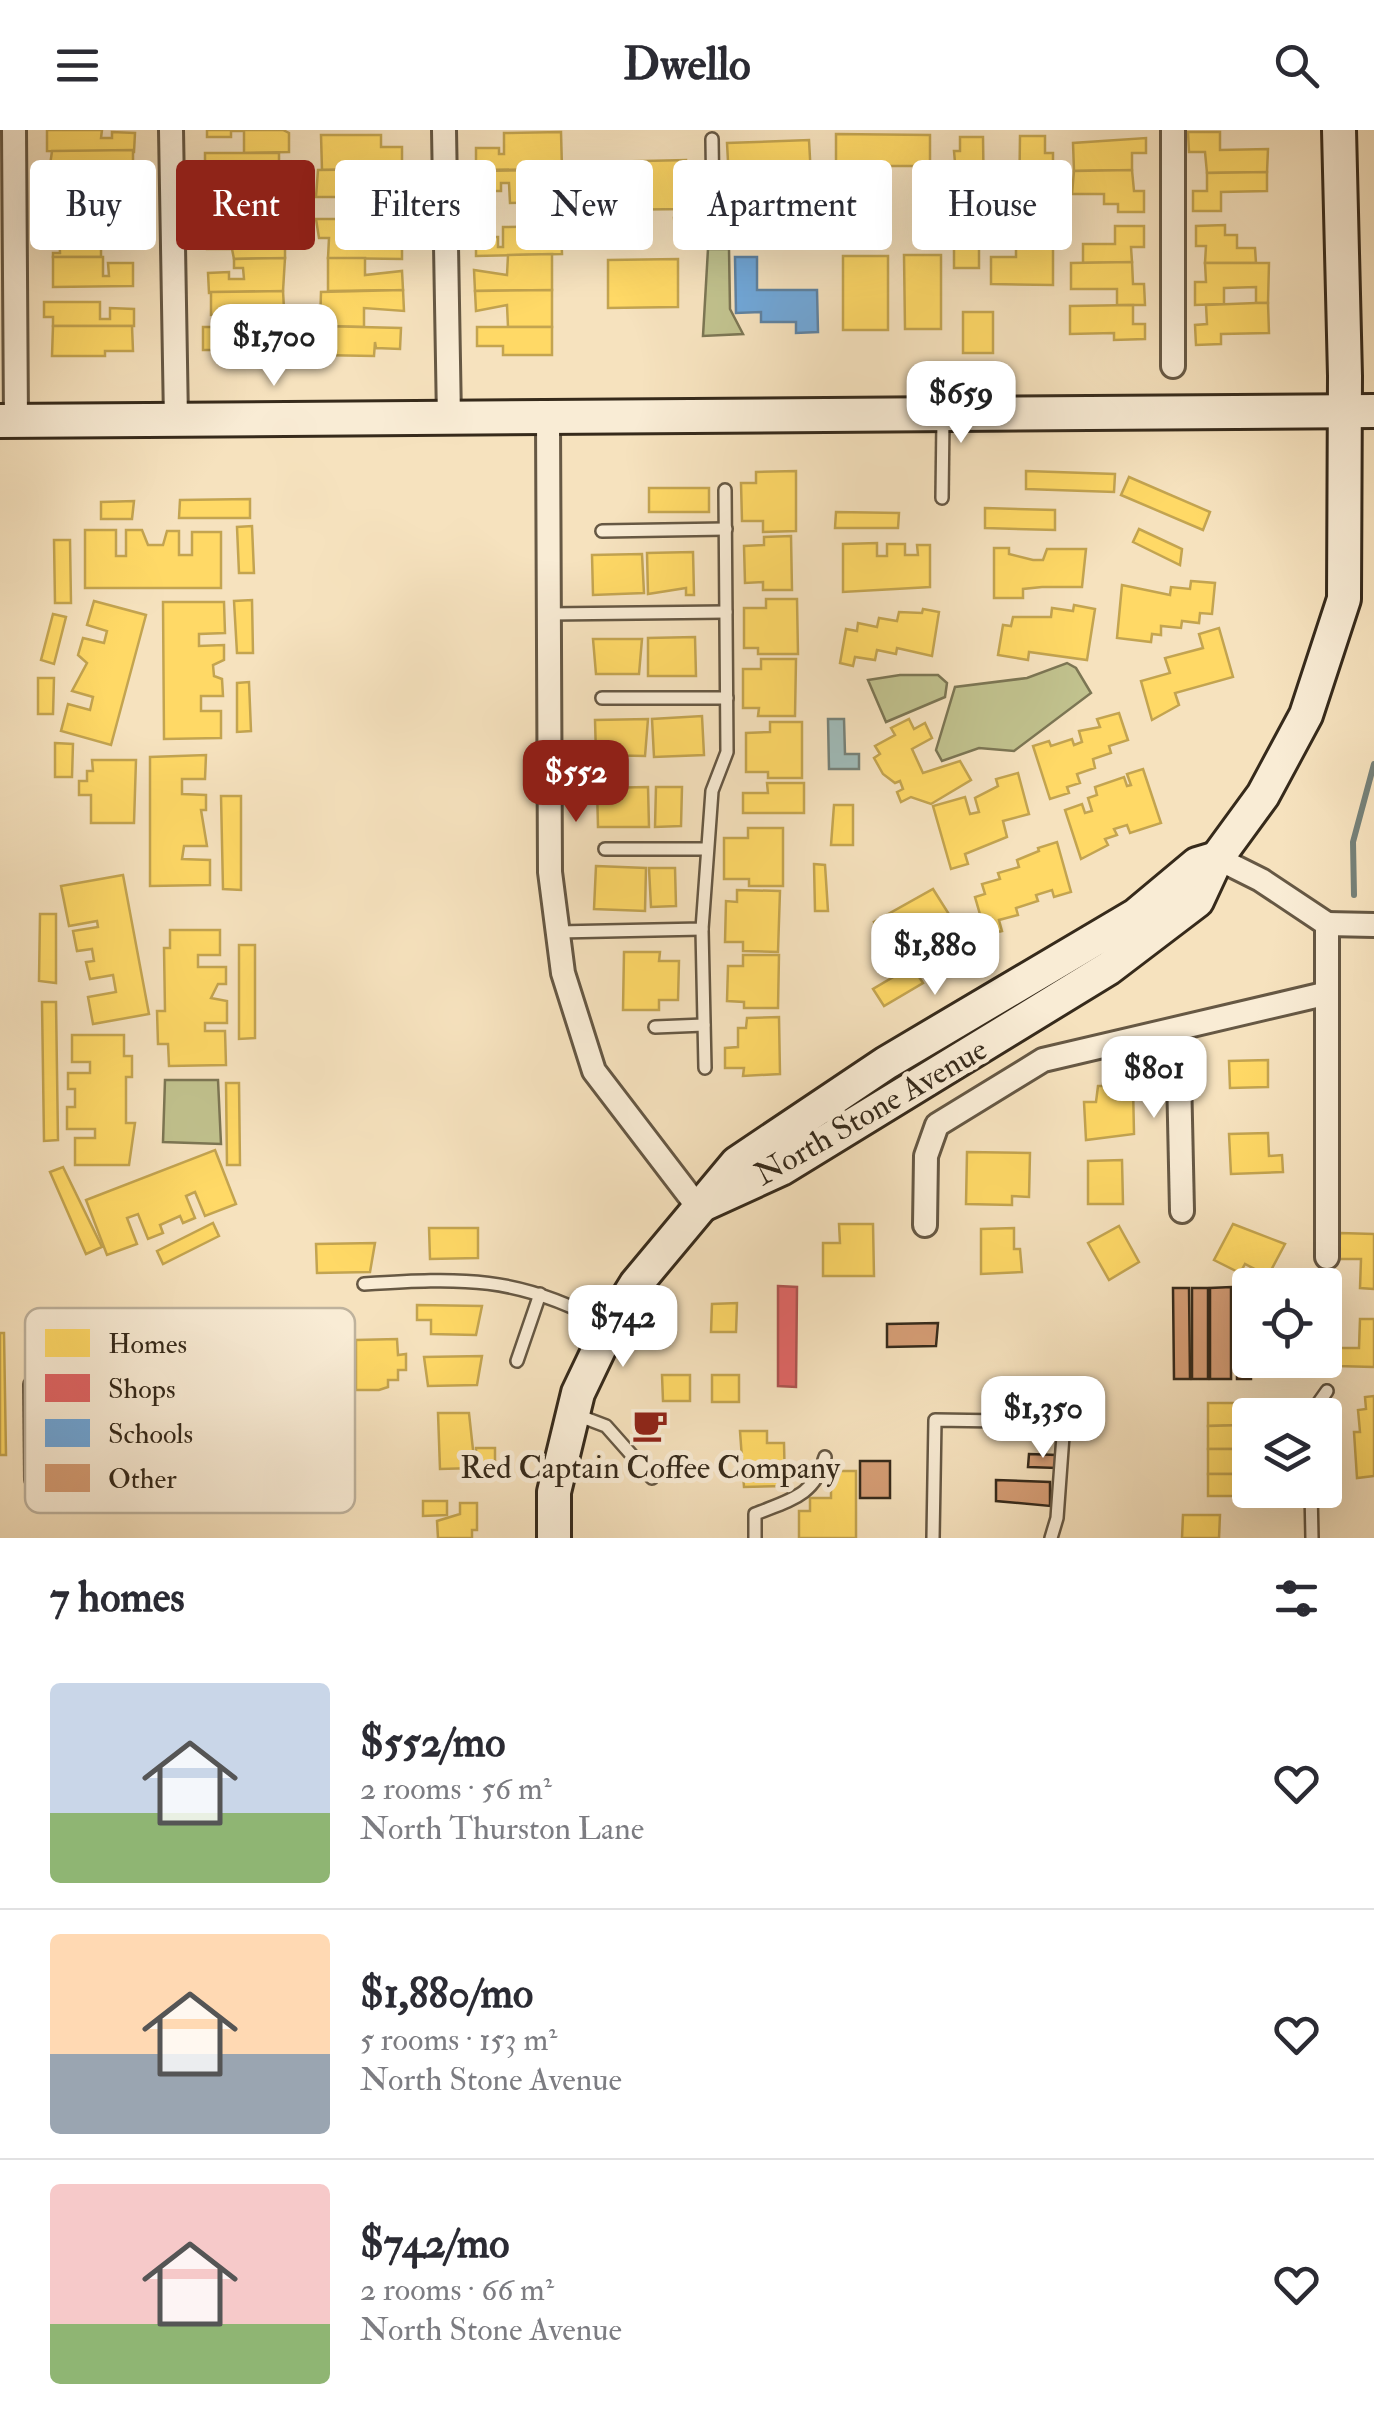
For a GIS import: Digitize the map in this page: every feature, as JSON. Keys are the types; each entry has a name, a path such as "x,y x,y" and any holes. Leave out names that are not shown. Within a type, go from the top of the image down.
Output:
{"main road":[{"name":"North Stone Avenue","path":"554,1538 554,1492 573,1413 610,1326 636,1284 698,1207 781,1169 1109,968 1197,900 1217,858 1263,795 1306,715 1344,599 1360,411 1339,130"},
{"path":"8,420 1360,411"}],"street":[{"path":"8,420 14,130"},
{"path":"171,130 176,420"},
{"path":"444,130 449,420"},
{"path":"1173,130 1173,366"},
{"path":"548,419 550,872 563,972 594,1070 698,1207"},
{"path":"1217,858 1261,880 1327,924 1374,925"},
{"path":"1327,924 1327,1257"},
{"path":"925,1225 926,1156 936,1125 1043,1060 1324,994"},
{"path":"1178,1029 1182,1212"}],"lane":[{"path":"712,139 712,160"},
{"path":"942,498 943,415"},
{"path":"704,1068 702,929 706,849 712,790 726,752 725,490"},
{"path":"602,531 726,530"},
{"path":"549,614 726,612"},
{"path":"602,698 726,698"},
{"path":"605,849 706,849"},
{"path":"558,932 702,929"},
{"path":"655,1026 704,1025"},
{"path":"364,1284 454,1278 515,1284 610,1326"},
{"path":"517,1361 540,1294"},
{"path":"1322,1398 1327,1391"},
{"path":"573,1413 606,1426 652,1478"},
{"path":"933,1538 935,1420 1064,1422 1057,1518 1051,1538"},
{"path":"755,1538 755,1514 807,1494 820,1477 825,1457"},
{"path":"1311,1508 1312,1538"}],"green space":[{"path":"708,250 729,250 730,309 743,334 703,336"},
{"path":"1067,663 1076,668 1091,693 1014,751 979,748 942,761 936,750 955,687 1027,678"},
{"path":"938,675 947,683 945,697 886,722 868,680"},
{"path":"165,1080 218,1080 221,1144 163,1142"}],"water":[{"path":"828,719 844,719 845,754 859,754 859,769 829,769"}],"building: Homes":[{"path":"47,130 102,130 101,138 112,138 112,132 135,133 134,152 47,151"},
{"path":"207,130 283,130 289,133 289,152 244,153 244,131 231,131 231,137 207,137"},
{"path":"561,132 562,160 516,160 516,170 496,170 496,160 476,160 476,148 499,148 499,154 504,154 504,133"},
{"path":"1188,132 1220,132 1220,150 1268,149 1267,172 1207,173 1205,152 1189,152"},
{"path":"836,134 930,135 930,160 912,160 912,166 892,166 892,160 836,160"},
{"path":"321,135 381,135 381,147 402,147 402,160 335,160 335,170 322,170"},
{"path":"1020,136 1045,136 1045,153 1053,153 1053,160 1020,160"},
{"path":"960,137 983,137 983,160 955,160 954,151 960,151"},
{"path":"1146,138 1146,153 1132,153 1132,170 1074,171 1073,143"},
{"path":"809,140 810,160 728,160 727,143"},
{"path":"133,150 133,160 51,160 52,151"},
{"path":"205,153 279,153 279,160 205,160"},
{"path":"673,160 673,209 653,209 653,161"},
{"path":"318,170 335,170 335,197 316,197"},
{"path":"516,170 516,203 510,203 509,183 501,183 501,191 496,191 496,171"},
{"path":"1132,170 1134,191 1144,191 1144,212 1118,212 1118,204 1104,204 1104,194 1072,194 1074,171"},
{"path":"1267,172 1267,191 1221,192 1221,211 1193,211 1193,191 1207,191 1207,173"},
{"path":"316,219 335,219 335,250 402,250 402,259 328,258 329,238 319,238"},
{"path":"1225,225 1225,235 1237,235 1237,248 1255,248 1256,263 1205,263 1206,246 1196,246 1196,226"},
{"path":"1115,226 1144,226 1144,247 1131,247 1132,262 1083,263 1083,244 1115,244"},
{"path":"503,227 516,227 516,250 562,250 562,254 476,256 476,250 496,250 496,237 498,247 503,247"},
{"path":"101,250 101,257 53,257 53,253"},
{"path":"232,250 285,250 285,258 234,259"},
{"path":"954,250 979,250 979,268 954,268"},
{"path":"1016,250 1053,250 1053,285 991,284 991,257 1016,257"},
{"path":"552,254 552,290 475,291 474,270 507,275 508,255"},
{"path":"904,255 941,255 941,329 905,329"},
{"path":"843,256 888,256 888,330 843,330"},
{"path":"53,257 103,257 103,276 109,276 108,263 133,263 133,286 53,287"},
{"path":"285,258 283,291 209,293 208,273 229,272 229,279 244,279 243,268 234,268 234,259"},
{"path":"328,258 365,258 365,275 402,271 403,290 328,291"},
{"path":"678,259 678,307 608,308 608,260"},
{"path":"1132,262 1133,284 1144,284 1145,305 1117,305 1117,289 1071,289 1071,263"},
{"path":"1205,263 1269,263 1268,303 1256,303 1256,287 1224,288 1224,304 1195,305 1195,282 1206,282"},
{"path":"403,290 404,311 364,308 364,327 320,326 321,292"},
{"path":"552,290 552,327 508,327 507,305 476,311 475,291"},
{"path":"283,291 285,327 243,327 243,315 211,315 211,292"},
{"path":"44,302 100,302 100,319 110,319 110,308 134,309 134,326 53,326 53,317 44,317"},
{"path":"1268,303 1269,333 1221,334 1221,344 1196,345 1195,325 1207,324 1206,305"},
{"path":"1133,305 1133,324 1145,324 1145,339 1114,340 1114,333 1070,334 1070,306"},
{"path":"963,312 993,312 993,353 963,353"},
{"path":"53,326 132,326 133,351 105,351 105,356 52,356"},
{"path":"320,326 401,328 400,349 376,348 375,342 374,356 317,355"},
{"path":"203,327 285,327 285,356 235,356 235,339 225,339 225,350 203,350"},
{"path":"477,327 552,327 552,355 503,355 503,346 477,346"},
{"path":"796,471 796,531 763,532 763,521 742,521 741,483 756,483 756,472"},
{"path":"1026,471 1115,474 1114,492 1026,489"},
{"path":"1129,477 1210,512 1203,530 1121,495"},
{"path":"649,488 709,488 709,512 649,512"},
{"path":"250,499 250,518 179,518 180,500"},
{"path":"134,501 132,519 101,519 101,502"},
{"path":"985,508 1055,510 1055,530 985,528"},
{"path":"836,512 899,513 898,528 835,528"},
{"path":"252,526 254,573 239,573 237,527"},
{"path":"1139,529 1182,549 1180,565 1133,542"},
{"path":"85,530 116,530 116,556 126,556 126,530 142,530 148,545 163,545 167,531 179,531 179,555 192,555 192,532 221,532 221,588 85,588"},
{"path":"791,536 792,590 763,590 763,582 745,583 744,546 764,545 764,537"},
{"path":"54,540 70,540 71,603 55,603"},
{"path":"877,543 877,556 887,556 887,544 905,544 905,555 918,555 917,545 930,545 930,587 843,592 843,544"},
{"path":"994,548 1009,548 1009,554 1033,560 1043,560 1047,549 1086,549 1082,587 1023,589 1023,598 994,598"},
{"path":"693,552 694,595 686,595 686,588 648,594 647,553"},
{"path":"642,554 644,593 593,595 592,555"},
{"path":"1191,581 1215,583 1212,614 1200,613 1199,623 1182,621 1181,628 1161,626 1161,635 1152,634 1151,642 1117,638 1122,585 1170,595 1171,587 1190,589"},
{"path":"766,599 797,599 798,654 758,654 758,648 744,648 744,608 766,608"},
{"path":"252,600 253,653 237,653 234,601"},
{"path":"94,601 146,615 111,745 61,731 68,704 90,710 93,697 72,691 87,663 78,655 83,638 104,643 107,631 87,625"},
{"path":"163,602 224,602 225,633 199,634 199,646 224,645 224,660 213,665 214,676 222,679 223,696 201,696 201,711 221,711 221,738 164,739"},
{"path":"1074,605 1095,609 1087,660 1029,652 1028,660 998,655 1003,625 1011,626 1013,617 1051,617 1052,608 1073,611"},
{"path":"923,609 939,612 932,656 897,648 896,654 877,650 875,660 855,657 853,666 840,663 846,629 857,631 858,623 877,627 879,618 897,621 899,612 922,613"},
{"path":"53,614 66,617 54,664 41,660"},
{"path":"1219,628 1233,677 1175,693 1179,705 1152,720 1141,681 1170,673 1165,658 1203,648 1199,634"},
{"path":"695,637 696,676 648,676 648,638"},
{"path":"593,639 642,639 639,674 596,674"},
{"path":"761,659 796,659 795,716 758,716 759,708 743,708 743,669 761,669"},
{"path":"38,678 54,678 53,714 38,714"},
{"path":"249,682 251,731 237,732 237,683"},
{"path":"1119,713 1128,740 1109,746 1111,753 1093,759 1095,768 1077,774 1080,783 1067,787 1069,793 1050,799 1033,746 1049,741 1051,746 1072,739 1074,745 1082,742 1079,731 1100,727 1097,719"},
{"path":"702,716 704,755 654,757 652,719"},
{"path":"648,719 645,756 596,755 595,720"},
{"path":"909,719 914,729 925,723 932,738 912,749 923,773 960,761 971,780 931,804 911,797 901,802 897,792 903,789 900,781 895,783 883,774 874,758 880,754 875,746 895,735 891,728"},
{"path":"770,722 802,722 802,778 768,778 768,772 746,772 746,733 770,732"},
{"path":"55,743 73,744 72,777 55,777"},
{"path":"206,755 205,779 182,779 182,794 206,795 206,810 201,810 207,846 184,846 182,859 210,860 210,885 150,886 150,757"},
{"path":"92,760 136,760 134,823 91,823 91,795 79,795 79,781 87,781 87,771 93,771"},
{"path":"1143,769 1161,823 1130,833 1127,825 1114,829 1117,835 1105,839 1108,845 1081,859 1065,810 1082,804 1085,813 1092,811 1088,798 1097,795 1095,787 1124,777 1127,786 1131,785 1127,774"},
{"path":"1018,773 1029,814 1003,821 1007,837 965,854 968,864 951,869 933,806 965,797 970,814 979,812 975,798 998,786 996,779"},
{"path":"767,783 804,783 804,813 743,813 743,793 768,793"},
{"path":"648,787 649,827 598,827 597,788"},
{"path":"656,787 682,787 681,826 655,827"},
{"path":"221,796 241,796 241,890 223,889"},
{"path":"834,805 853,805 853,845 831,845"},
{"path":"748,828 783,828 783,886 749,886 749,879 724,879 724,838 748,838"},
{"path":"1057,842 1071,892 1054,897 1052,890 1036,895 1038,901 1016,908 1018,915 999,920 1002,931 986,935 975,897 985,894 982,884 1000,879 998,873 1019,867 1017,860"},
{"path":"814,864 825,865 828,911 815,911"},
{"path":"596,866 646,868 645,911 594,909"},
{"path":"649,868 675,868 676,906 651,907"},
{"path":"123,875 149,1014 93,1024 88,997 116,992 113,975 90,979 86,962 94,961 92,949 77,951 73,931 98,927 97,921 69,926 61,886"},
{"path":"933,889 952,919 893,952 874,922"},
{"path":"737,890 780,891 778,952 743,951 743,942 725,942 726,901 737,902"},
{"path":"40,914 56,914 56,983 39,981"},
{"path":"170,930 220,930 220,955 198,955 198,967 226,967 226,984 218,984 211,998 227,1001 227,1023 205,1023 205,1031 225,1031 226,1065 169,1066 168,1044 158,1044 157,1011 165,1011 164,948 170,948"},
{"path":"968,936 978,953 931,980 921,963"},
{"path":"239,945 255,945 255,1038 239,1039"},
{"path":"624,952 660,952 659,961 679,961 678,1000 659,1000 659,1010 623,1010"},
{"path":"743,955 779,955 778,1008 744,1008 744,1002 727,1001 728,966 743,966"},
{"path":"912,966 923,983 884,1006 873,989"},
{"path":"42,1002 56,1002 58,1140 44,1141"},
{"path":"779,1017 780,1074 743,1076 744,1068 725,1068 725,1048 738,1047 738,1028 746,1028 747,1018"},
{"path":"72,1035 124,1035 124,1056 132,1056 132,1077 126,1077 126,1123 135,1123 129,1165 75,1165 75,1138 95,1138 95,1129 67,1129 67,1107 75,1107 75,1089 68,1089 68,1073 90,1073 90,1062 72,1062"},
{"path":"1268,1060 1268,1087 1230,1088 1229,1061"},
{"path":"226,1083 239,1083 240,1165 227,1165"},
{"path":"1098,1086 1133,1086 1134,1134 1086,1140 1084,1102 1096,1102"},
{"path":"1268,1133 1269,1156 1282,1155 1283,1172 1231,1174 1229,1134"},
{"path":"215,1150 236,1204 205,1216 195,1192 186,1196 195,1218 183,1223 180,1216 160,1225 163,1233 148,1239 138,1214 127,1218 137,1244 107,1255 86,1200"},
{"path":"967,1152 1030,1153 1029,1197 1012,1196 1012,1205 966,1204"},
{"path":"1122,1160 1123,1204 1088,1204 1088,1161"},
{"path":"63,1167 102,1247 86,1254 50,1172"},
{"path":"213,1223 219,1236 163,1264 157,1251"},
{"path":"839,1224 873,1224 874,1276 823,1276 823,1243 840,1243"},
{"path":"1233,1224 1285,1244 1272,1268 1245,1264 1232,1269 1214,1260"},
{"path":"1119,1226 1139,1262 1109,1280 1088,1243"},
{"path":"429,1228 478,1228 478,1258 430,1259"},
{"path":"1014,1228 1014,1249 1020,1249 1022,1272 981,1274 981,1229"},
{"path":"1340,1233 1374,1234 1374,1289 1360,1288 1361,1259 1339,1259"},
{"path":"375,1243 370,1272 317,1273 316,1244"},
{"path":"737,1303 736,1332 711,1332 712,1304"},
{"path":"417,1305 482,1306 476,1335 431,1334 431,1320 417,1320"},
{"path":"1360,1319 1374,1319 1374,1367 1342,1366 1342,1348 1359,1348"},
{"path":"0,1333 4,1333 6,1455 0,1455"},
{"path":"397,1339 398,1355 406,1354 406,1370 398,1370 398,1380 388,1380 388,1387 379,1390 356,1390 356,1340"},
{"path":"482,1356 477,1385 428,1386 424,1357"},
{"path":"662,1375 690,1375 690,1401 663,1401"},
{"path":"712,1375 739,1375 739,1402 712,1402"},
{"path":"1374,1396 1374,1476 1357,1478 1354,1432 1360,1432 1358,1410 1366,1409 1365,1397"},
{"path":"1208,1403 1232,1403 1232,1425 1208,1426"},
{"path":"438,1413 469,1413 475,1468 440,1469"},
{"path":"1232,1425 1232,1449 1208,1449 1208,1426"},
{"path":"740,1431 767,1431 767,1443 784,1443 785,1486 744,1487"},
{"path":"476,1448 495,1448 495,1474 476,1474"},
{"path":"1208,1449 1232,1449 1232,1474 1208,1474"},
{"path":"831,1471 856,1471 856,1538 799,1538 799,1511 810,1511 810,1498 831,1498"},
{"path":"1208,1474 1232,1474 1232,1496 1208,1496"},
{"path":"423,1501 447,1501 447,1515 423,1516"},
{"path":"460,1503 477,1503 477,1530 472,1530 472,1538 438,1538 437,1521 460,1514"},
{"path":"1183,1515 1220,1515 1219,1538 1182,1538"}],"building: Shops":[{"path":"778,1286 797,1287 796,1387 778,1386"}],"building: Schools":[{"path":"735,257 757,257 757,290 817,290 818,332 796,333 796,322 761,322 761,312 736,313"}],"building: Other":[{"path":"1231,1287 1231,1379 1210,1379 1210,1288"},
{"path":"1173,1288 1189,1288 1190,1379 1174,1379"},
{"path":"1192,1288 1208,1288 1208,1379 1192,1379"},
{"path":"938,1323 936,1346 887,1347 887,1324"},
{"path":"1029,1454 1057,1455 1057,1468 1028,1467"},
{"path":"860,1461 890,1461 890,1498 860,1498"},
{"path":"996,1480 1050,1482 1050,1506 996,1501"}],"waterway":[{"path":"1354,895 1353,842 1374,764"}],"place":[{"name":"Red Captain Coffee Company","path":"650,1425"}]}
